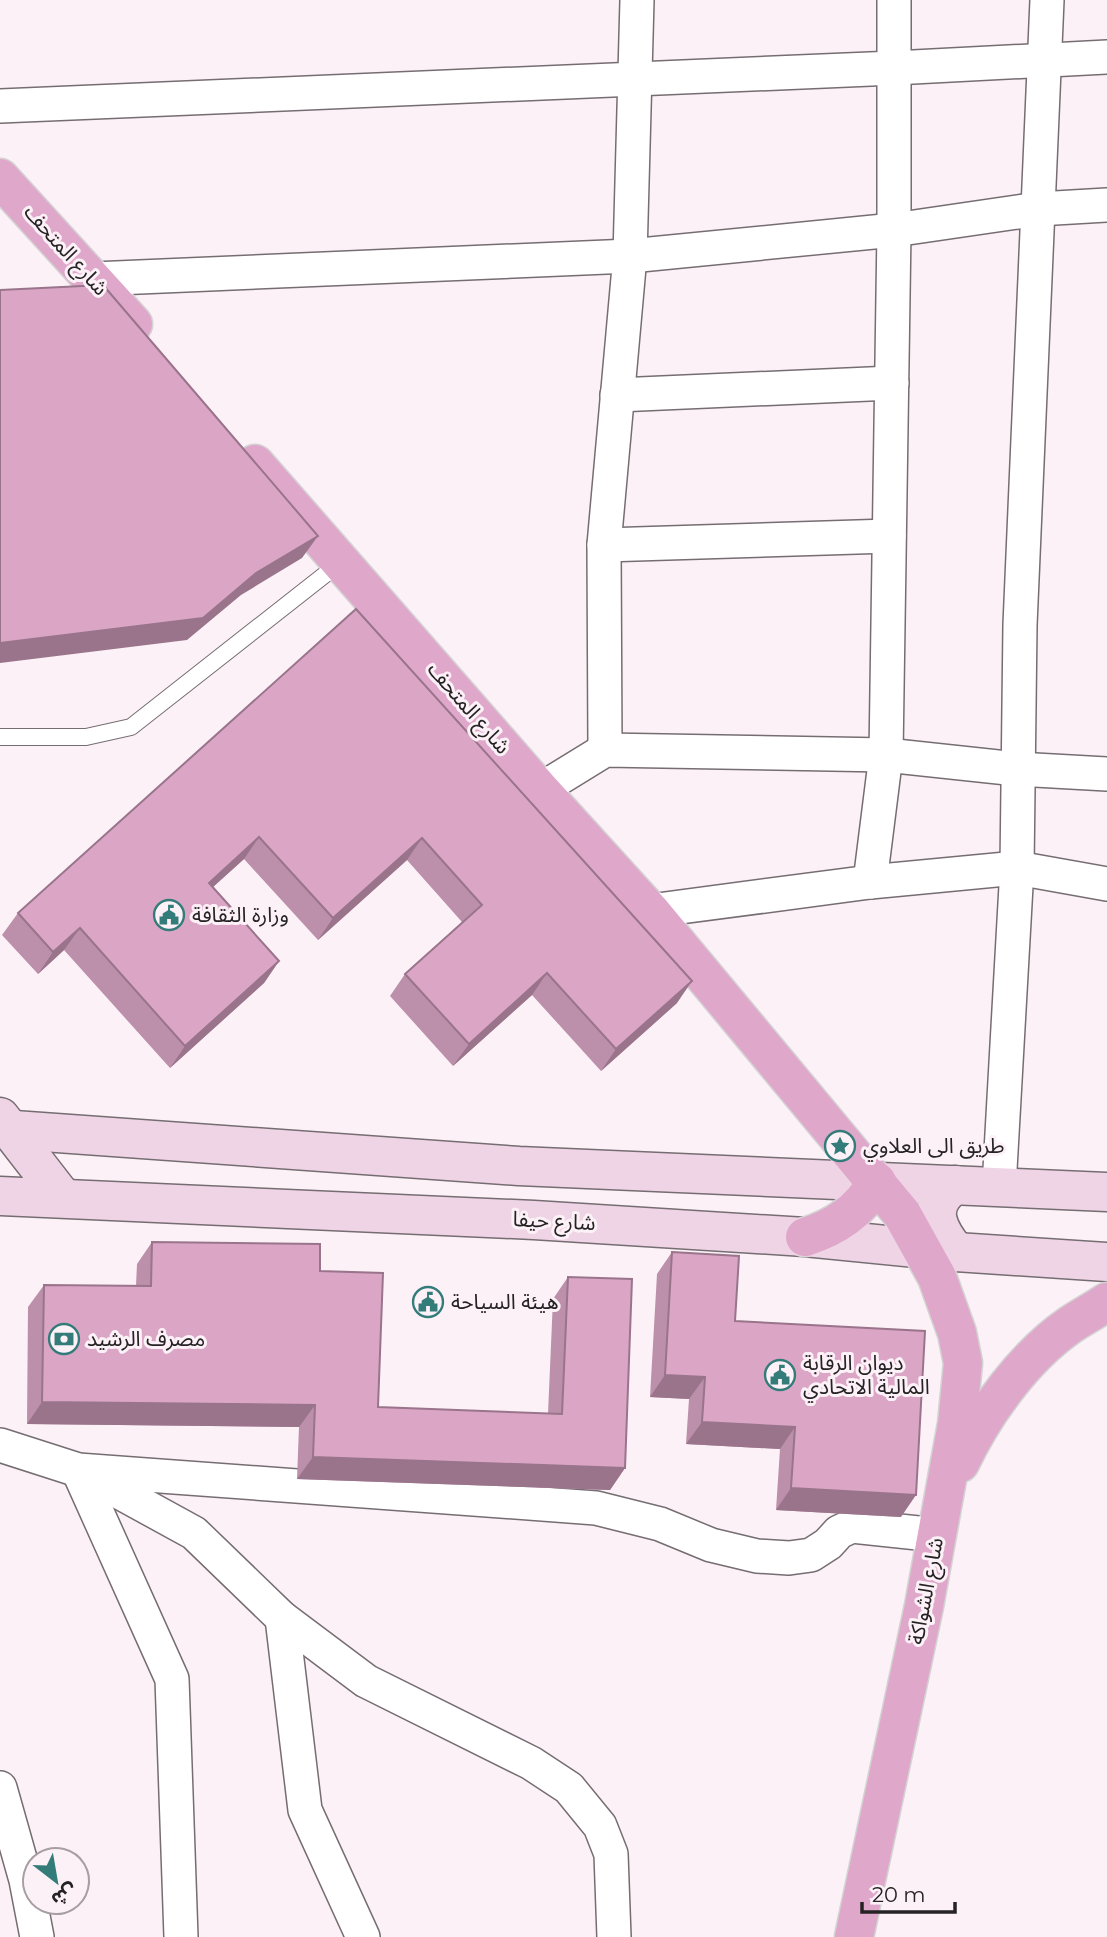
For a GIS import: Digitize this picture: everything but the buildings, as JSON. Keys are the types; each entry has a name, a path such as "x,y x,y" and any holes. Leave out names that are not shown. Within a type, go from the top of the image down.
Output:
{"main road":[{"name":"شارع المتحف","path":"0,178 157,352"},
{"name":"شارع المتحف","path":"231,436 540,790 650,911 902,1214 939,1250"},
{"path":"3,1125 519,1166 1107,1192"},
{"path":"3,1125 62,1197"},
{"path":"806,1237 840,1223 868,1197 877,1182"},
{"path":"939,1250 943,1236 936,1213 941,1198 955,1185"},
{"name":"شارع حيفا","path":"0,1196 534,1220 806,1237 1107,1262"},
{"name":"شارع الشواكة","path":"854,1937 937,1535 957,1424 963,1363 948,1306 937,1277 939,1250"},
{"path":"945,1493 975,1430 1017,1373 1069,1326 1107,1302"}],"street":[{"path":"605,750 604,545 631,256 637,0"},
{"path":"870,882 886,755 894,230 894,0"},
{"path":"999,1187 1017,868 1020,625 1047,0"},
{"path":"0,106 1107,57"},
{"path":"93,279 631,256 894,230 1038,209 1107,205"},
{"path":"617,394 892,383"},
{"path":"604,545 889,536"},
{"path":"540,790 605,750 886,755 1017,769 1107,774"},
{"path":"650,911 870,882 1017,868 1107,884"},
{"path":"0,1445 78,1470 194,1532 282,1618 366,1681 531,1763 569,1788 600,1826 611,1854 614,1937"},
{"path":"78,1470 596,1508 660,1524 711,1545 757,1556 811,1555 828,1544 839,1532 852,1526 937,1535"},
{"path":"78,1470 172,1679 181,1937"},
{"path":"282,1618 305,1810 363,1937"},
{"path":"0,1788 26,1880 37,1937"}],"lane":[{"path":"0,737 86,737 131,727 341,562"}],"place":[{"name":"وزارة الثقافة","path":"169,915"},
{"name":"طريق الى العلاوي","path":"840,1146"},
{"name":"هيئة السياحة","path":"428,1302"},
{"name":"مصرف الرشيد","path":"64,1339"},
{"name":"ديوان الرقابة المالية الاتحادي","path":"780,1375"}]}
